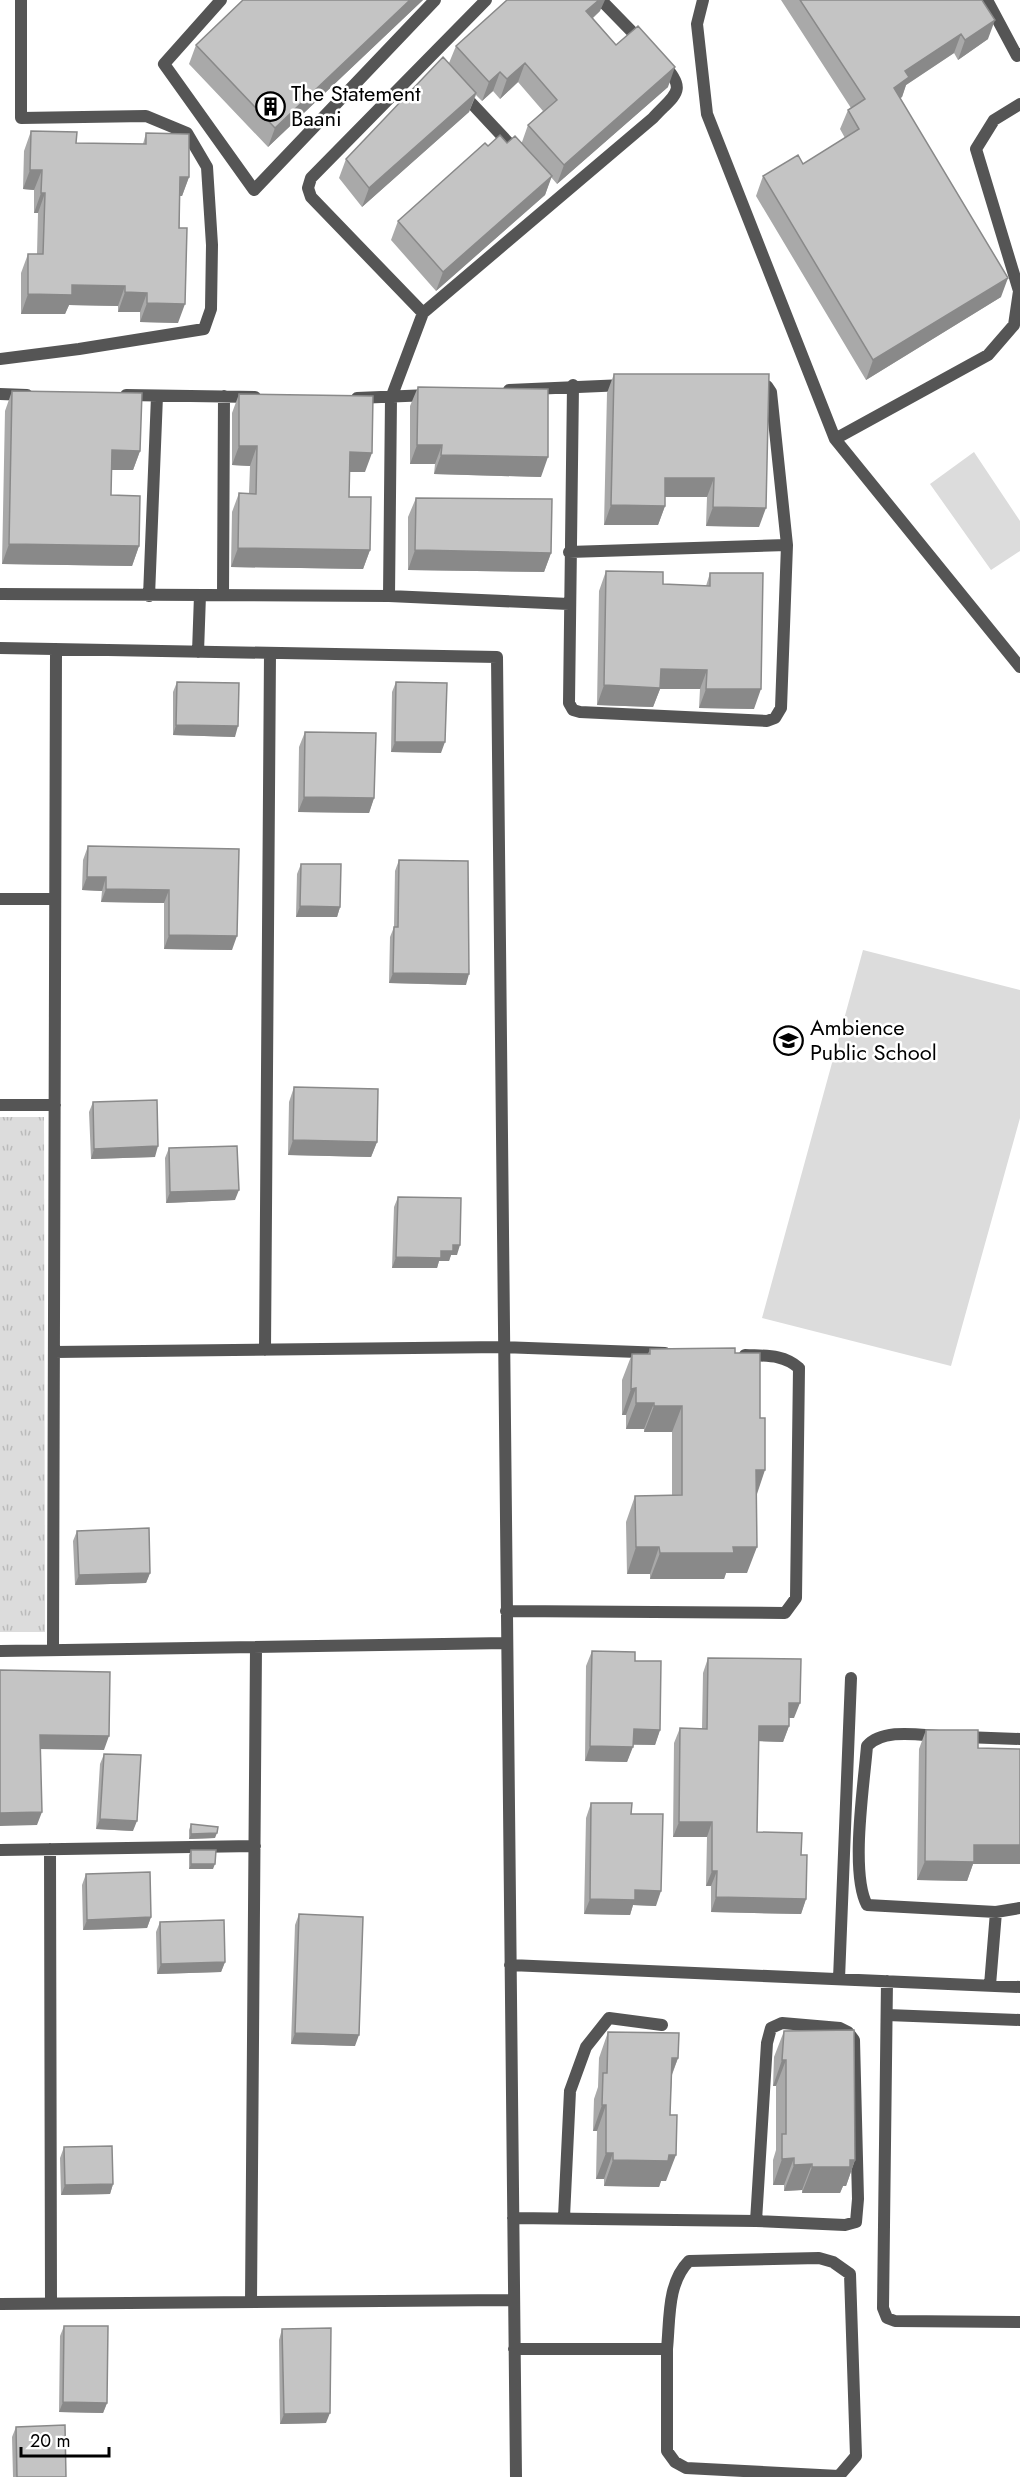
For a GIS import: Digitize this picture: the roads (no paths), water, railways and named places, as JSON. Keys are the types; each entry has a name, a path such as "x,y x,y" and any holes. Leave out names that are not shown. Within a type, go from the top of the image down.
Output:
{"street":[{"path":"0,359 204,329 211,309 212,245 207,167 187,133 146,116 21,118 21,0"},
{"path":"221,0 164,64 254,190 435,0"},
{"path":"423,313 311,197 308,188 311,178 434,62 486,0"},
{"path":"388,596 391,398 423,313 554,192 653,118 675,94 678,86 676,78 601,0"},
{"path":"703,0 697,24 707,114 835,439 1020,667"},
{"path":"987,0 1017,56 1020,54"},
{"path":"454,83 526,162"},
{"path":"835,439 988,355 1014,325 1019,291 976,149 994,120 1020,104"},
{"path":"573,385 568,703 573,710 767,721 775,718 781,708 787,545 771,392 767,386 746,383"},
{"path":"494,391 573,385 642,384"},
{"path":"0,394 45,395"},
{"path":"112,395 272,397"},
{"path":"344,398 437,395"},
{"path":"149,596 157,396"},
{"path":"223,595 224,396"},
{"path":"569,552 787,545"},
{"path":"0,594 388,596 568,604"},
{"path":"198,652 200,595"},
{"path":"0,648 496,657 516,2477"},
{"path":"53,1650 56,649"},
{"path":"265,1350 270,653"},
{"path":"0,899 55,899"},
{"path":"0,1105 55,1105"},
{"path":"54,1352 504,1347 673,1353"},
{"path":"506,1611 785,1613 792,1607 796,1598 799,1368 789,1359 778,1356 732,1355"},
{"path":"0,1650 507,1643"},
{"path":"251,2302 256,1647"},
{"path":"839,1979 851,1678"},
{"path":"1020,1739 900,1734 873,1740 867,1746 859,1866 862,1895 867,1905 996,1912 1020,1908"},
{"path":"0,1850 255,1846"},
{"path":"50,1849 51,2304"},
{"path":"990,1986 996,1912"},
{"path":"510,1965 1020,1987"},
{"path":"887,1981 883,2308 887,2318 895,2321 1020,2322"},
{"path":"886,2015 1020,2020"},
{"path":"564,2217 570,2091 586,2047 609,2018 662,2025"},
{"path":"513,2218 756,2221 845,2225 856,2222 858,2199 854,2040 848,2032 840,2028 782,2023 771,2028 767,2043 756,2221"},
{"path":"819,2258 833,2262 850,2274 856,2456 839,2476 686,2468 675,2462 667,2451 666,2349 677,2272 689,2260 819,2258"},
{"path":"0,2304 514,2300"},
{"path":"514,2349 666,2349"}],"place":[{"name":"The Statement Baani","path":"270,106"},
{"name":"Ambience Public School","path":"789,1040"}]}
